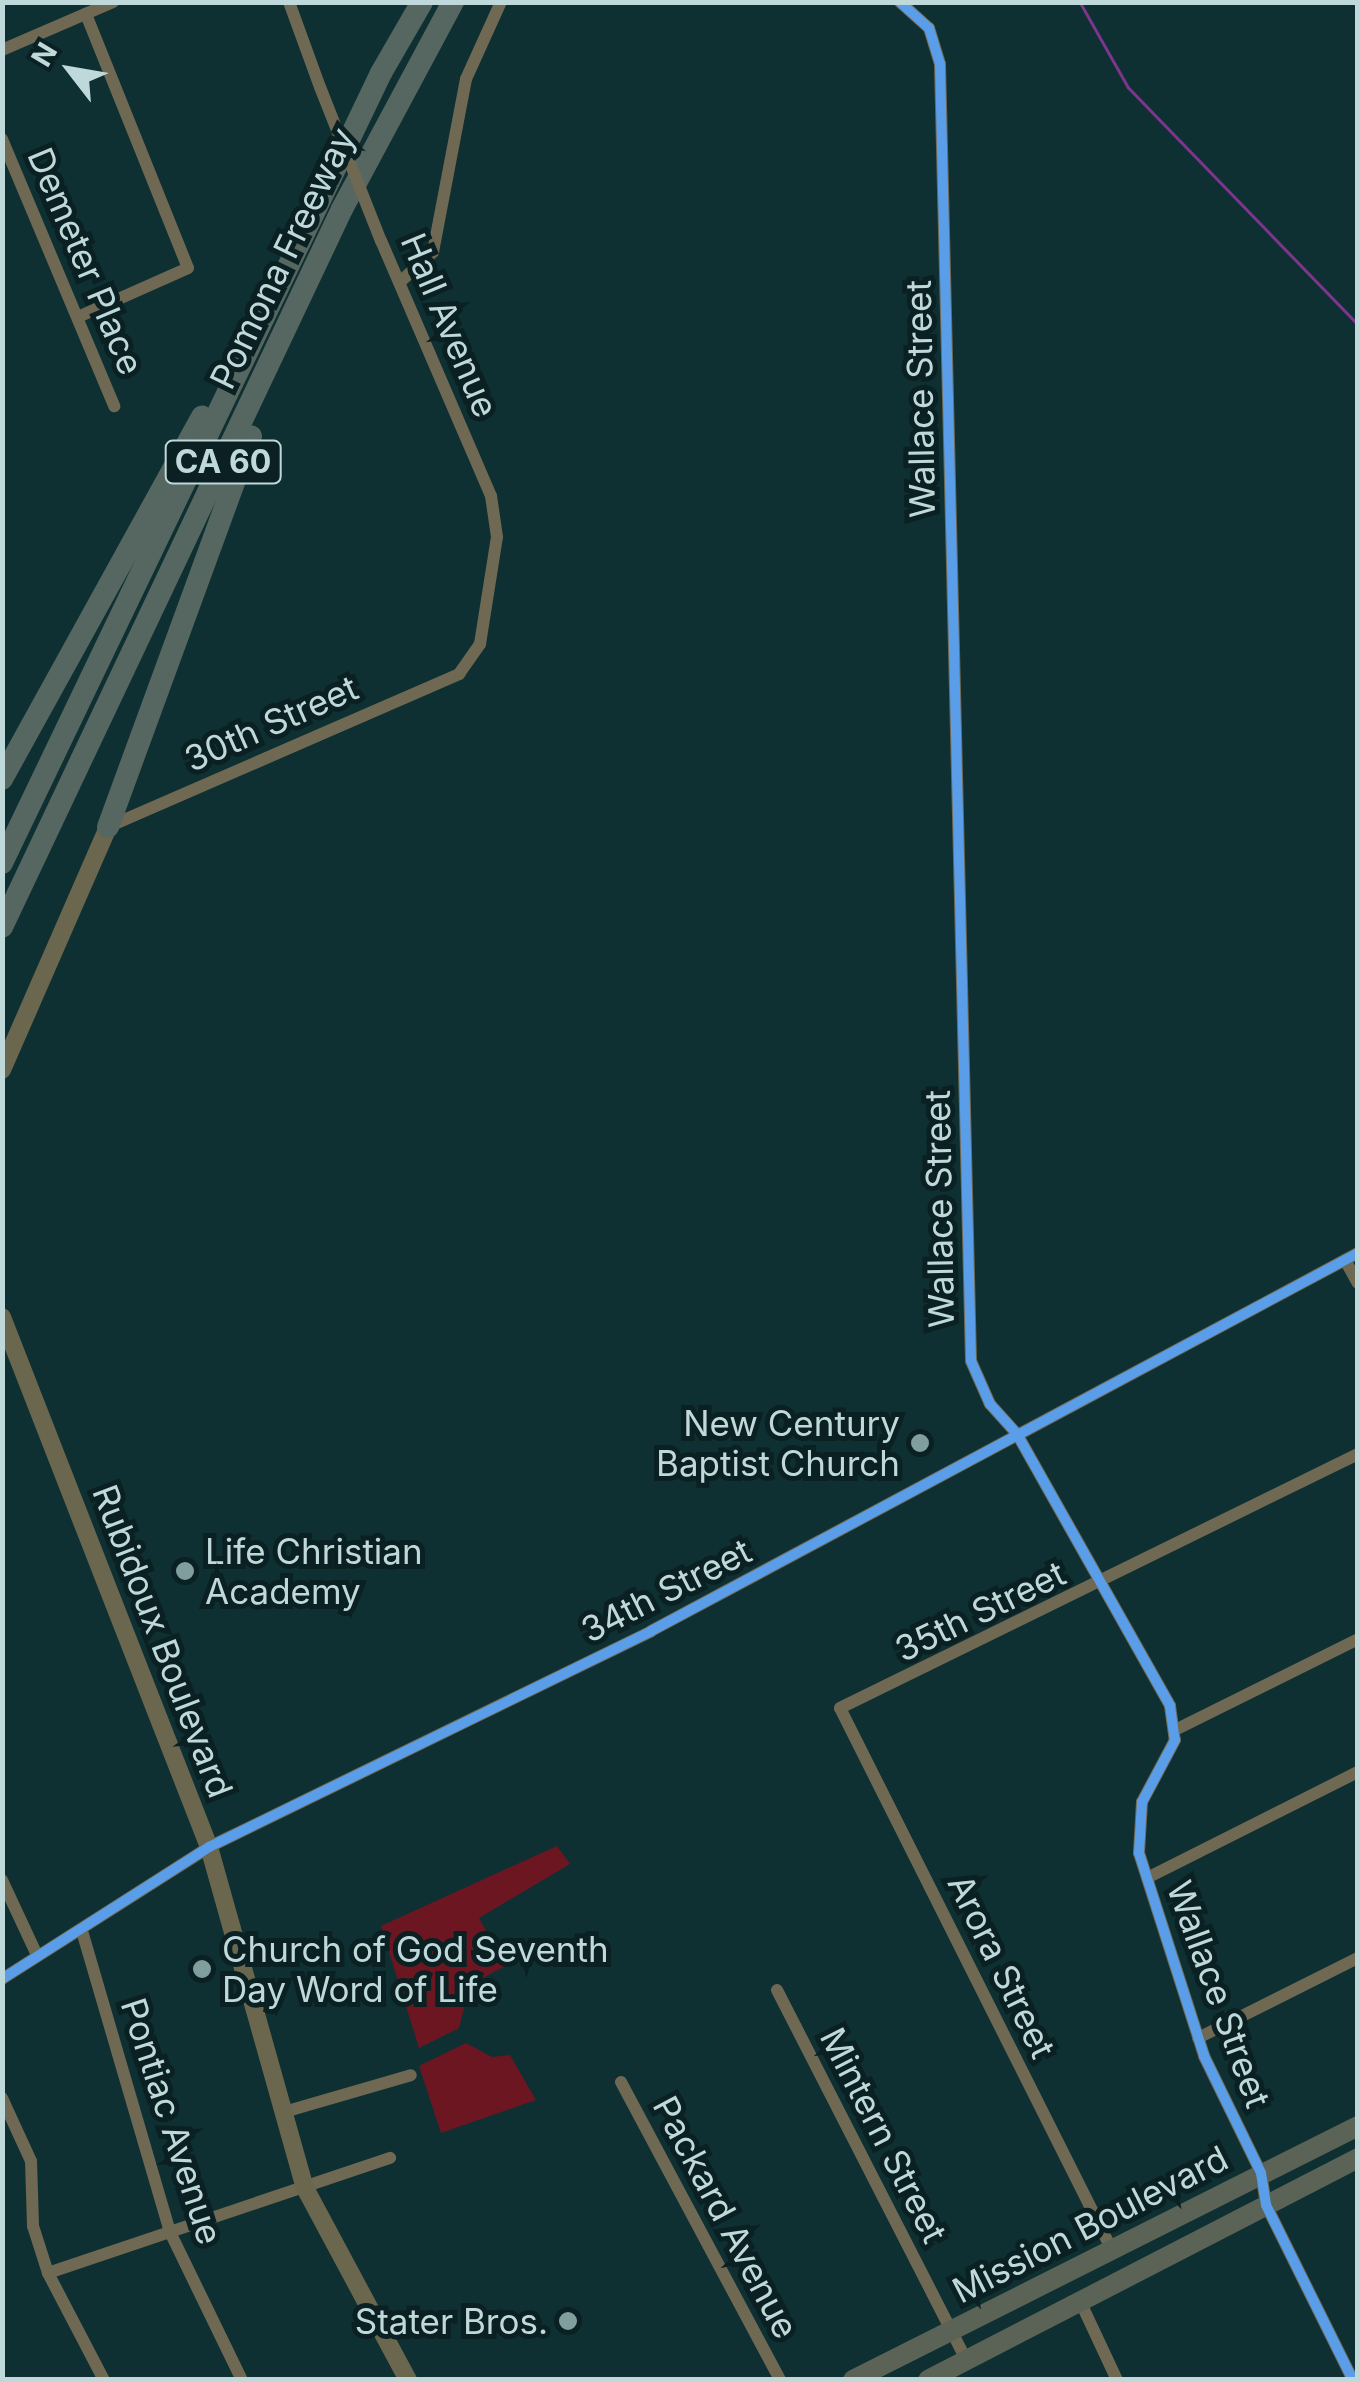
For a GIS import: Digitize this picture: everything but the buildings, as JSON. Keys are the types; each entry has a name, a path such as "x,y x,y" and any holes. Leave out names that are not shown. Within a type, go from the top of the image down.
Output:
{"highway":[{"name":"Pomona Freeway","path":"2,863 381,72 422,2"},
{"name":"Pomona Freeway","path":"2,927 351,192 453,2"},
{"path":"108,828 199,568 316,271"},
{"path":"2,779 184,444 241,360"}],"main road":[{"path":"2,1070 108,828"},
{"name":"Rubidoux Boulevard","path":"2,1317 208,1848 306,2188 408,2380"},
{"name":"Mission Boulevard","path":"853,2380 886,2372 951,2332 1358,2126"},
{"name":"Mission Boulevard","path":"928,2380 1358,2158"}],"street":[{"path":"2,50 113,2"},
{"name":"Hall Avenue","path":"288,2 382,242 491,496 497,537 480,644 459,674"},
{"path":"400,282 433,252 466,79 501,2"},
{"name":"Wallace Street","path":"900,2 929,28 940,64 971,1361 990,1404 1016,1434 1170,1706 1176,1730 1169,1762 1138,1814 1136,1840 1198,2038 1260,2173 1266,2206 1353,2380"},
{"path":"78,317 188,268 86,14"},
{"name":"Demeter Place","path":"2,140 114,406"},
{"name":"30th Street","path":"108,828 459,674"},
{"path":"1351,1256 1358,1283"},
{"name":"34th Street","path":"2,1979 208,1848 650,1632 1351,1256"},
{"name":"35th Street","path":"840,1708 1358,1454"},
{"path":"1176,1730 1358,1639"},
{"name":"Arora Street","path":"840,1708 1112,2250"},
{"path":"1147,1878 1358,1772"},
{"path":"2,1880 37,1955"},
{"name":"Pontiac Avenue","path":"82,1930 170,2232 242,2380"},
{"path":"1198,2038 1358,1958"},
{"name":"Mintern Street","path":"777,1990 966,2360"},
{"path":"284,2112 411,2075"},
{"name":"Packard Avenue","path":"621,2082 780,2380"},
{"path":"2,2098 31,2161 34,2226 48,2273 104,2380"},
{"path":"48,2273 390,2158"},
{"path":"1080,2301 1117,2380"}],"shaded area":[{"path":"557,1846 570,1864 479,1918 505,1966 470,1985 459,2028 419,2048 381,1926"},
{"path":"466,2043 492,2057 510,2055 536,2100 441,2133 419,2066"}],"waterway":[{"path":"1080,2 1128,87 1358,324"}],"cycle path":[{"path":"900,2 929,28 940,64 971,1361 990,1404 1017,1434 1170,1706 1175,1740 1142,1802 1139,1853 1204,2056 1261,2173 1266,2205 1353,2380"},
{"path":"2,1979 209,1847 651,1631 1358,1253"}],"place":[{"name":"New Century Baptist Church","path":"920,1443"},
{"name":"Life Christian Academy","path":"185,1571"},
{"name":"Church of God Seventh Day Word of Life","path":"202,1969"},
{"name":"Stater Bros.","path":"568,2321"}]}
